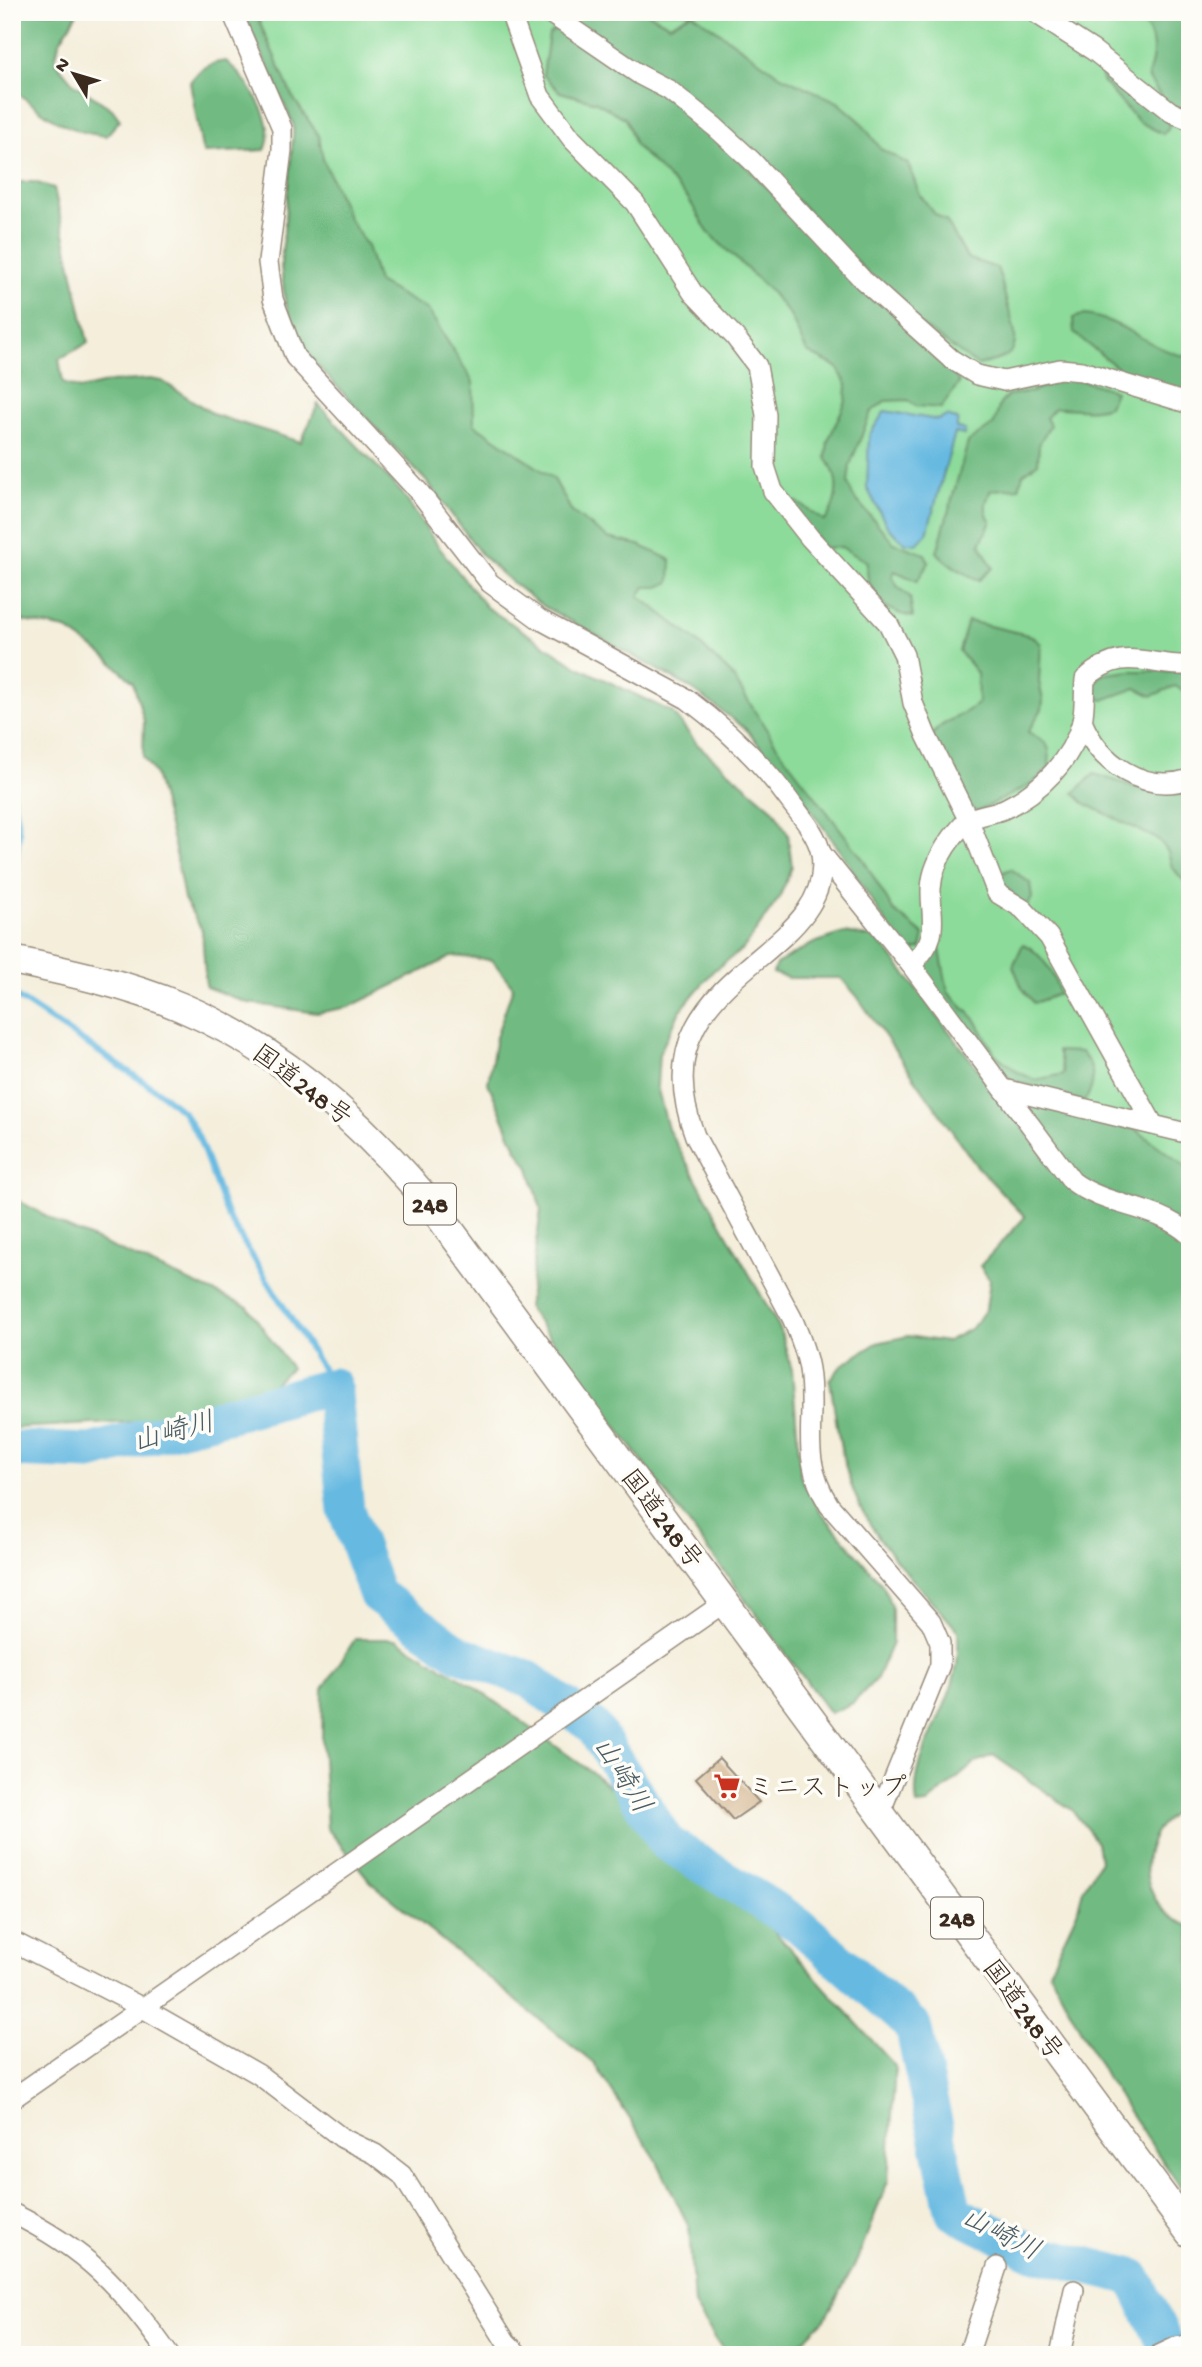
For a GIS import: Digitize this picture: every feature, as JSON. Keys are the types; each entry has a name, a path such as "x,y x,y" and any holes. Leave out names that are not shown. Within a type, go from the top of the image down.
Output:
{"highway":[{"name":"国道248号","path":"12,960 103,980 181,1007 259,1048 295,1073 365,1132 432,1206 1190,2233"}],"street":[{"path":"232,12 282,128 282,150 268,262 273,299 295,357 420,493 491,583 539,619 687,699 738,741 781,789 810,829 821,853 911,965 1072,1181 1092,1196 1158,1214 1190,1235"},
{"path":"510,12 540,96 572,139 642,212 694,293 735,337 757,366 766,415 765,466 773,491 810,538 888,623 904,655 913,703 969,821 997,893 1023,909 1049,937 1153,1124"},
{"path":"548,12 640,75 669,90 715,127 760,169 863,280 913,328 977,375 1004,381 1060,369 1083,371 1190,404"},
{"path":"1034,12 1094,51 1171,112 1190,120"},
{"path":"911,965 928,948 933,937 935,867 964,822 1005,809 1049,778 1075,741 1082,720 1085,679 1101,667 1143,658 1190,665"},
{"path":"1082,720 1089,739 1118,769 1150,781 1190,779"},
{"path":"821,853 820,880 809,906 780,940 726,986 690,1035 681,1073 682,1094 695,1136 792,1318 804,1347 809,1370 811,1463 816,1483 829,1505 931,1622 940,1643 940,1665 880,1813"},
{"path":"1004,1089 1190,1134"},
{"path":"12,2099 725,1602"},
{"path":"12,1941 141,2007 258,2074 342,2138 375,2154 402,2175 499,2330 519,2355"},
{"path":"12,2213 53,2233 116,2284 169,2355"},
{"path":"968,2355 998,2267"},
{"path":"1060,2355 1074,2290"},
{"path":"1159,2355 1176,2347 1190,2345"}],"green space":[{"path":"12,12 78,12 59,43 55,61 74,84 112,109 120,120 106,136 67,126 12,88"},
{"path":"243,12 1190,12 1190,1227 1080,1181 794,787 746,729 707,698 541,605 503,575 481,554 429,484 312,360 285,301 281,265 294,126"},
{"path":"243,12 255,12 292,96 319,136 323,159 348,217 367,246 378,282 428,310 473,382 474,424 554,479 572,512 608,538 639,545 671,560 670,582 659,587 645,587 639,596 693,638 731,674 779,749 863,859 893,910 924,935 921,948 910,952 896,939 839,849 794,787 746,729 685,684 541,605 503,575 481,554 429,484 312,360 294,330 285,301 281,265 294,126"},
{"path":"557,12 646,12 670,25 692,13 781,76 838,102 859,120 881,149 908,164 920,195 935,214 947,222 967,258 997,268 1013,323 1013,349 1001,359 977,365 911,318 758,160"},
{"path":"1129,12 1190,12 1190,115 1166,104 1149,79 1153,56 1152,39 1144,24"},
{"path":"558,28 675,103 704,125 956,376 959,383 941,408 916,406 908,400 885,401 871,412 850,465 848,483 853,496 894,543 925,554 929,563 917,581 895,571 892,576 898,587 910,597 913,617 893,611 878,599 869,583 867,562 841,547 825,548 789,508 797,502 825,521 833,506 836,481 826,458 828,441 846,401 847,385 837,367 807,352 790,315 769,290 708,232 688,198 635,145 626,119 596,102 560,92 543,75 549,34"},
{"path":"226,61 251,89 264,114 268,127 265,150 204,153 202,149 190,82 205,67"},
{"path":"1102,66 1168,115 1169,127 1163,134 1139,122 1102,81"},
{"path":"12,182 34,182 54,188 88,343 59,359 63,383 80,389 111,382 150,379 162,381 215,415 301,442 318,404 402,493 438,546 486,607 580,668 672,712 698,745 774,810 788,834 792,867 779,898 743,949 713,971 680,1011 659,1054 657,1086 668,1129 780,1329 792,1370 801,1478 821,1512 884,1587 892,1609 892,1643 877,1678 853,1703 830,1713 528,1308 541,1209 529,1168 516,1148 488,1083 496,1037 513,987 492,960 453,956 349,1007 317,1013 248,1003 206,987 202,930 184,899 174,845 155,774 143,757 144,721 133,682 106,657 66,629 12,619"},
{"path":"1083,315 1111,322 1162,349 1190,357 1190,398 1128,376 1074,333 1073,318"},
{"path":"1068,376 1115,391 1109,406 1089,409 1055,408 1046,418 1050,425 1039,444 1038,463 1023,474 1019,488 991,490 987,499 986,510 991,522 980,544 993,568 979,580 967,575 937,552 968,442 994,424 1000,404 1008,395 1032,392 1058,378"},
{"path":"968,621 1032,636 1041,644 1039,682 1042,709 1028,732 1044,742 1049,749 1049,769 1030,785 977,812 965,805 929,740 939,727 978,703 977,673 959,651"},
{"path":"1130,671 1190,671 1190,695 1175,686 1152,696 1136,688 1103,700 1090,698 1089,682 1105,674"},
{"path":"1094,774 1142,789 1190,792 1190,888 1172,867 1168,852 1159,840 1084,803 1074,793"},
{"path":"1011,869 1030,883 1032,898 1026,908 994,876"},
{"path":"844,933 874,938 886,949 1067,1185 1158,1221 1190,1243 1190,1800 1165,1821 1154,1835 1149,1849 1147,1876 1157,1901 1165,1911 1190,1926 1190,2201 1107,2079 1049,1971 1077,1912 1083,1890 1100,1861 1097,1842 1072,1810 993,1755 976,1762 927,1804 917,1805 916,1787 924,1753 952,1686 958,1655 958,1631 887,1549 863,1513 846,1467 830,1380 842,1365 877,1343 908,1336 946,1342 972,1328 986,1309 990,1280 980,1266 1025,1217 976,1165 856,995 841,978 788,978 773,973 776,964 814,943"},
{"path":"1023,944 1047,965 1059,994 1034,1003 1022,988 1013,966"},
{"path":"940,950 948,992 976,1020 995,1054 1018,1072 1035,1080 1064,1074 1058,1051 1081,1052 1093,1076 1084,1102 1003,1077 920,967 931,952"},
{"path":"1019,1101 1135,1129 1190,1170 1190,1227 1080,1181"},
{"path":"12,1197 64,1226 248,1307 291,1368 236,1417 12,1428"},
{"path":"355,1639 396,1639 472,1685 590,1771 740,1893 895,2066 888,2181 857,2260 825,2319 789,2355 739,2355 723,2350 694,2305 689,2227 656,2159 594,2064 371,1882 327,1828 322,1741 323,1689"}],"water":[{"path":"885,411 938,420 947,416 958,420 956,428 965,430 964,435 955,433 927,533 917,544 906,543 888,528 867,488 869,435"}],"building":[{"path":"719,1758 759,1802 733,1820 696,1778"}],"waterway":[{"path":"12,793 19,832 12,903"},
{"path":"12,994 162,1094 184,1113 198,1136 228,1217 333,1386"},
{"name":"山崎川","path":"12,1449 90,1452 333,1386 346,1510 377,1595 460,1654 528,1679 593,1726 667,1843 799,1925 913,2026 954,2213 1033,2252 1133,2277 1171,2355"}],"place":[{"name":"ミニストップ","path":"727,1786"}]}
